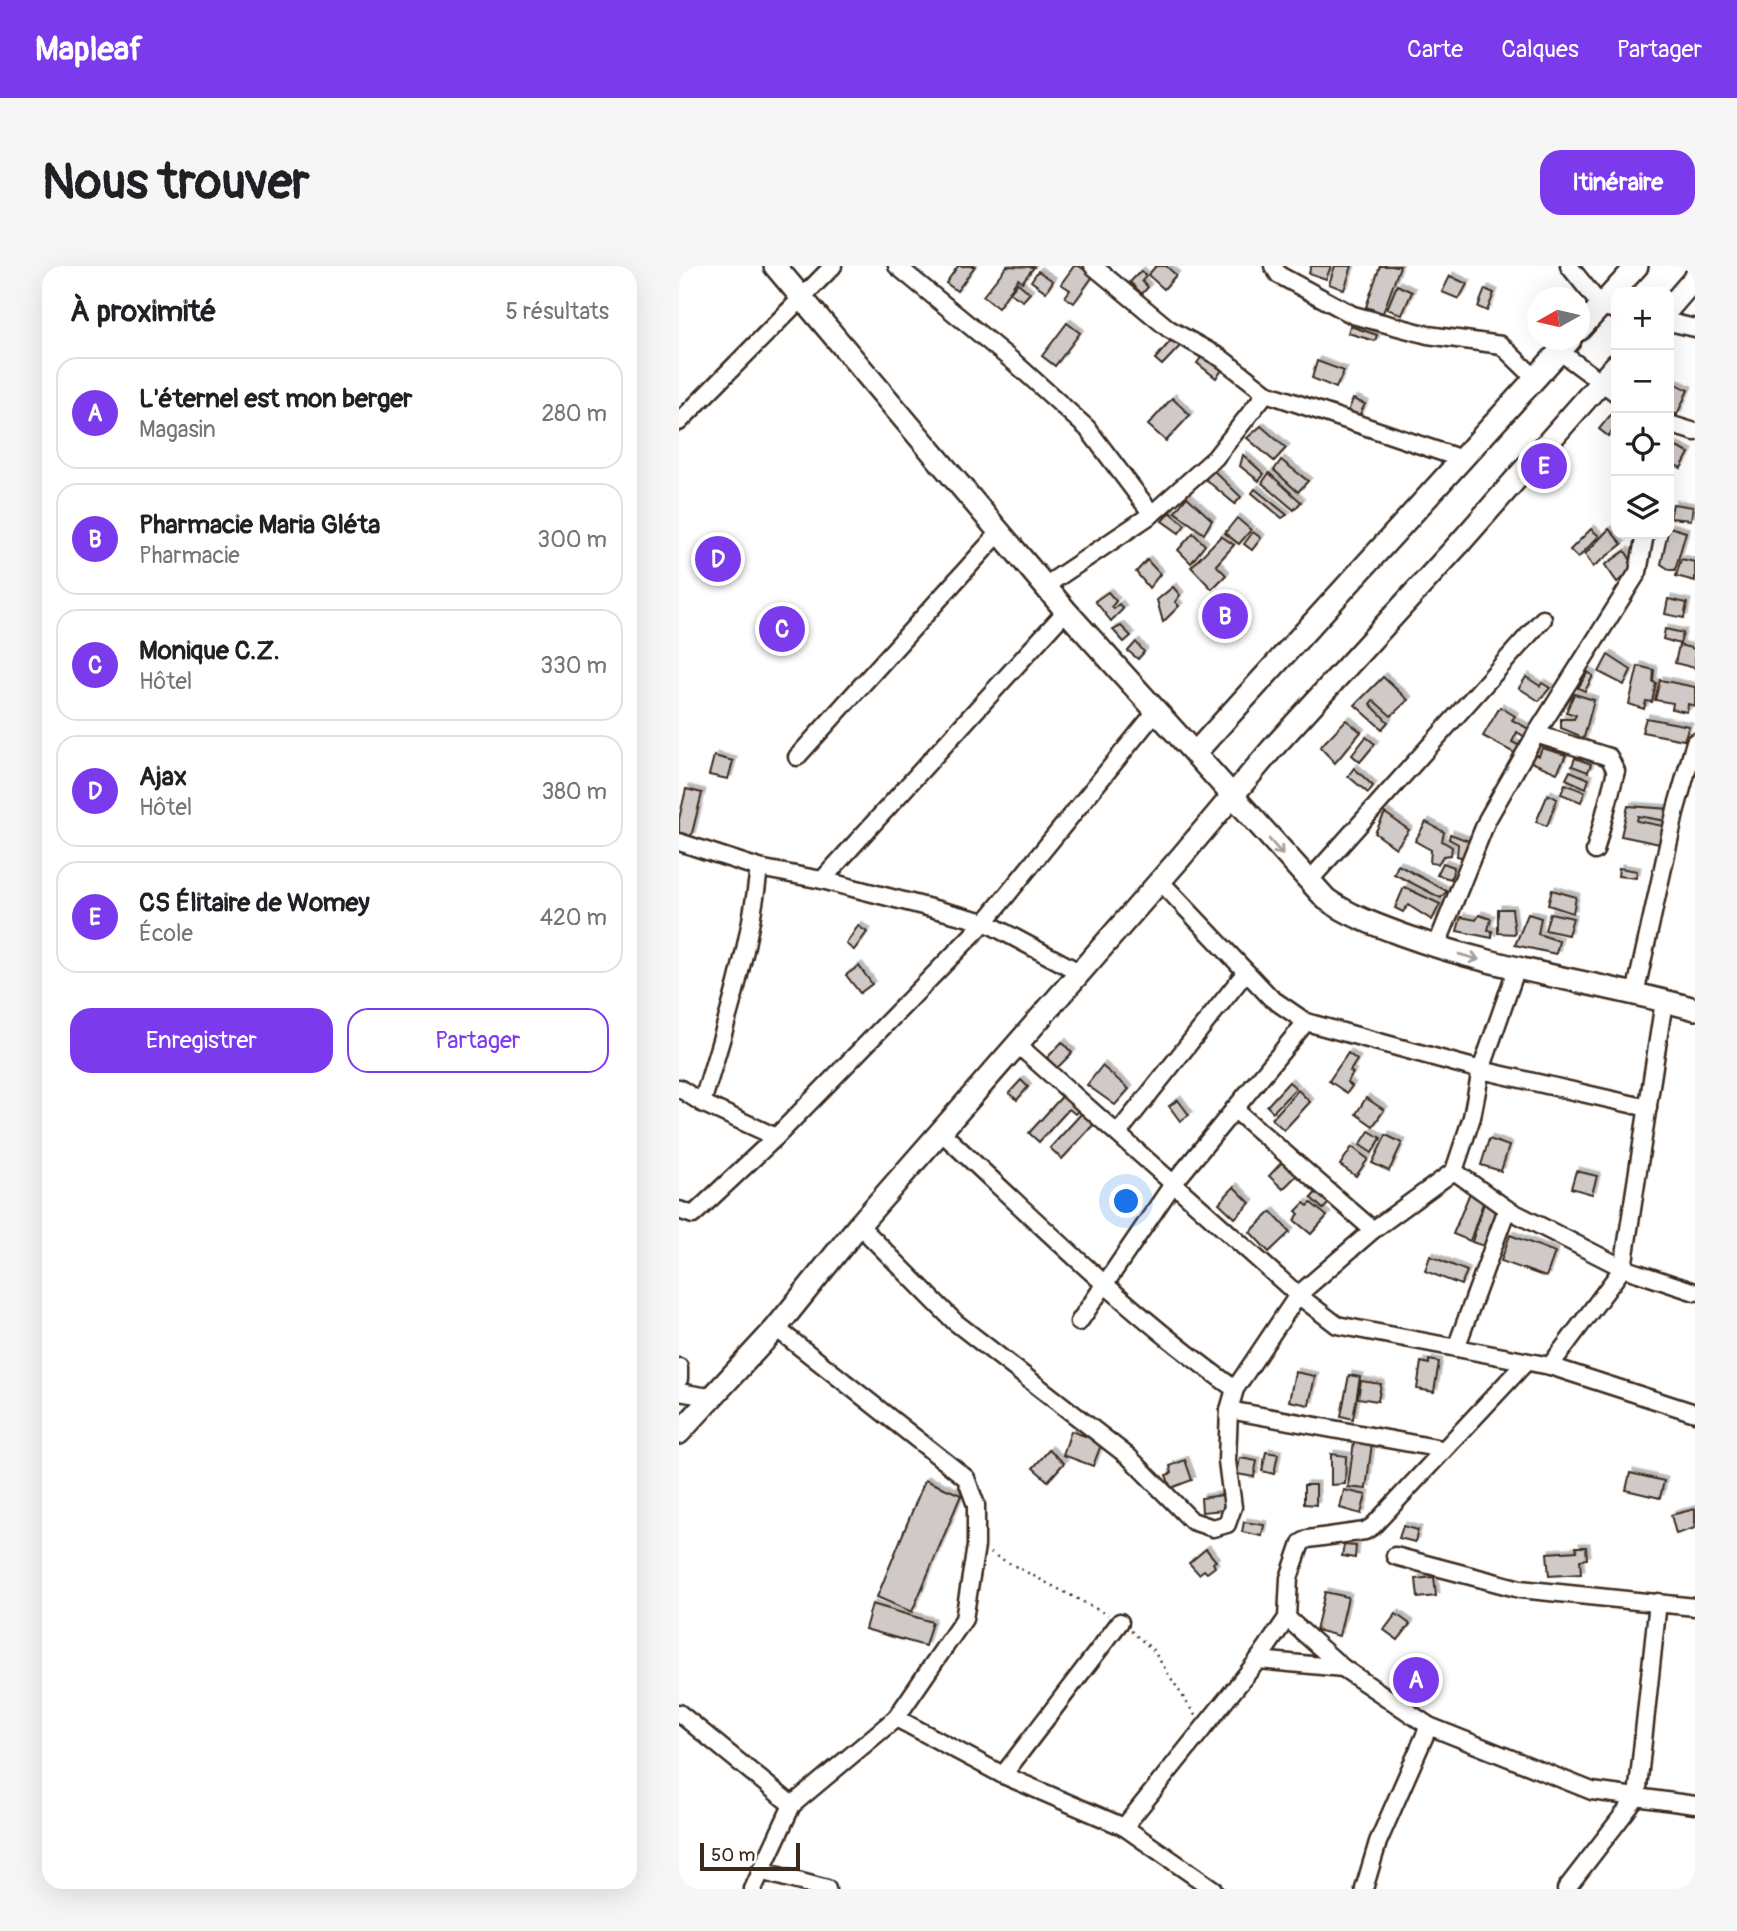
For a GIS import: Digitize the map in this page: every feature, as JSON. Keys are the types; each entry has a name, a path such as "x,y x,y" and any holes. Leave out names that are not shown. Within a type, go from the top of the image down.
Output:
{"street":[{"path":"775,266 1066,611 1326,899 1350,915 1436,947 1516,970 1695,1009"},
{"path":"679,422 833,266"},
{"path":"897,266 1015,363 1087,428 1152,514"},
{"path":"1093,266 1169,330 1221,358 1266,393 1462,459"},
{"path":"1273,266 1279,275 1353,315 1428,335 1501,345 1535,378"},
{"path":"1569,266 1609,308"},
{"path":"1590,322 1609,308 1637,266"},
{"path":"1674,302 1695,278"},
{"path":"1674,323 1695,328"},
{"path":"1195,752 1560,350"},
{"path":"679,1433 709,1397 776,1328 859,1226 1352,658 1518,479 1608,387 1569,350"},
{"path":"1045,586 1152,514 1215,458 1266,393"},
{"path":"1674,426 1695,432"},
{"path":"797,757 999,533"},
{"path":"1436,947 1487,820 1536,734 1638,572 1644,539"},
{"path":"822,880 1066,611"},
{"path":"1309,881 1543,619"},
{"path":"679,1210 693,1215 730,1177 776,1137 985,922 1157,710"},
{"path":"1536,734 1609,757 1616,771 1595,851"},
{"path":"1635,994 1676,809 1695,742"},
{"path":"679,842 759,868 822,880 985,922 1079,972"},
{"path":"702,1103 738,986 753,920 759,868"},
{"path":"1160,881 1271,998 1306,1021 1482,1070 1649,1108"},
{"path":"859,1226 955,1322 1129,1457 1192,1521 1213,1528 1227,1524 1233,1507 1227,1461 1229,1410 1235,1389 1298,1295 1373,1230 1454,1171 1472,1117 1482,1070 1516,970"},
{"path":"1118,1133 1246,972"},
{"path":"1550,1366 1623,1268 1664,1001"},
{"path":"1079,1322 1173,1184 1306,1021"},
{"path":"1018,1045 1298,1295 1337,1325 1550,1366 1695,1413"},
{"path":"679,1088 702,1103 776,1137"},
{"path":"1234,1109 1373,1230"},
{"path":"941,1132 1105,1284 1192,1359 1235,1389"},
{"path":"1454,1171 1507,1209 1623,1268 1695,1292"},
{"path":"1456,1348 1507,1209"},
{"path":"753,1889 792,1805 896,1718 964,1619 976,1546 972,1490 966,1478 776,1328"},
{"path":"1124,1827 1258,1660 1287,1618 1289,1578 1301,1544 1308,1539 1365,1531 1373,1525 1441,1449 1526,1362"},
{"path":"679,1367 679,1379"},
{"path":"679,1392 709,1397"},
{"path":"1229,1410 1441,1449"},
{"path":"1395,1556 1520,1589 1695,1607"},
{"path":"1566,1889 1637,1797 1658,1602"},
{"path":"1287,1618 1343,1668 1430,1726 1584,1788 1695,1805"},
{"path":"1003,1775 1120,1622"},
{"path":"1258,1660 1343,1668"},
{"path":"679,1713 792,1805"},
{"path":"896,1718 1003,1775 1124,1827 1213,1889"},
{"path":"1364,1889 1378,1842 1430,1726"},
{"path":"760,1871 827,1889"}],"building":[{"path":"958,266 975,266 957,291 946,283"},
{"path":"1007,266 1034,267 1022,282 1018,279 998,308 983,296"},
{"path":"1074,266 1079,266 1093,276 1074,303 1065,297 1070,290 1061,284"},
{"path":"1156,266 1166,266 1176,275 1164,289 1148,275"},
{"path":"1311,266 1331,266 1326,279 1309,273"},
{"path":"1335,266 1352,266 1344,290 1329,284"},
{"path":"1380,266 1400,266 1383,313 1366,307"},
{"path":"1038,271 1053,281 1046,292 1031,281"},
{"path":"1141,271 1146,276 1142,281 1148,287 1142,294 1130,282"},
{"path":"1450,276 1467,284 1459,299 1442,292"},
{"path":"1018,283 1030,293 1023,301 1010,293"},
{"path":"1397,285 1412,292 1402,315 1387,309"},
{"path":"1485,289 1494,293 1487,311 1478,307"},
{"path":"1067,323 1080,333 1055,366 1042,356"},
{"path":"1350,326 1377,335 1375,341 1348,333"},
{"path":"1173,338 1181,345 1162,365 1155,359"},
{"path":"1203,355 1222,370 1216,378 1197,363"},
{"path":"1317,361 1344,371 1336,388 1312,378"},
{"path":"1674,383 1688,390 1677,415 1674,414"},
{"path":"1172,398 1190,415 1166,441 1148,425"},
{"path":"1353,399 1365,404 1358,418 1347,414"},
{"path":"1611,414 1611,432 1608,436 1599,429"},
{"path":"1261,426 1286,448 1274,461 1247,438"},
{"path":"1674,446 1689,453 1681,468 1674,464"},
{"path":"1243,455 1264,474 1259,481 1240,466"},
{"path":"1281,460 1308,481 1298,492 1274,470"},
{"path":"1213,470 1241,497 1235,504 1205,479"},
{"path":"1269,473 1301,502 1294,510 1262,483"},
{"path":"1255,489 1287,515 1282,518 1252,493"},
{"path":"1187,497 1212,520 1204,534 1175,512"},
{"path":"1674,504 1693,507 1691,520 1674,518"},
{"path":"1170,512 1185,525 1179,533 1162,521"},
{"path":"1237,518 1251,530 1239,544 1225,533"},
{"path":"1674,528 1686,532 1675,570 1661,564 1666,539 1674,539"},
{"path":"1591,529 1599,536 1578,558 1570,550"},
{"path":"1609,529 1611,539 1618,539 1622,544 1593,567 1585,554"},
{"path":"1253,532 1261,538 1252,550 1244,544"},
{"path":"1193,533 1205,545 1191,563 1178,550"},
{"path":"1221,536 1234,545 1216,565 1226,575 1212,589 1191,567"},
{"path":"1625,551 1636,568 1617,582 1605,565"},
{"path":"1681,559 1695,562 1695,581 1676,576"},
{"path":"1147,560 1160,574 1149,588 1136,572"},
{"path":"1173,587 1180,595 1175,602 1179,606 1163,622 1157,600"},
{"path":"1108,592 1116,601 1112,606 1114,609 1119,604 1123,609 1111,621 1095,601"},
{"path":"1668,599 1687,603 1684,618 1665,614"},
{"path":"1121,626 1131,636 1124,642 1113,630"},
{"path":"1665,629 1683,633 1680,644 1663,639"},
{"path":"1136,642 1144,652 1138,659 1128,651"},
{"path":"1679,645 1695,649 1695,668 1675,663"},
{"path":"1608,655 1631,670 1624,685 1599,672"},
{"path":"1638,666 1654,670 1653,682 1656,683 1652,702 1646,701 1644,709 1629,704"},
{"path":"1588,672 1593,676 1585,691 1578,688"},
{"path":"1383,677 1408,700 1391,716 1373,700 1370,704 1388,722 1382,729 1355,705"},
{"path":"1526,677 1540,686 1542,683 1550,688 1539,701 1519,688"},
{"path":"1660,680 1695,687 1695,706 1688,704 1687,712 1672,709 1673,703 1655,700"},
{"path":"1574,694 1594,700 1583,741 1579,740 1578,735 1561,728 1561,719 1574,719 1576,715 1566,712"},
{"path":"1500,707 1515,716 1512,720 1529,729 1525,737 1517,732 1512,742 1520,746 1516,754 1483,736"},
{"path":"1646,718 1689,726 1684,740 1642,732"},
{"path":"1346,720 1361,732 1335,763 1320,747"},
{"path":"1366,737 1375,744 1360,762 1352,755"},
{"path":"1542,748 1566,755 1557,773 1531,762 1534,754 1539,756"},
{"path":"714,756 733,761 728,779 709,775"},
{"path":"1575,758 1591,764 1588,772 1572,766"},
{"path":"1354,768 1373,786 1368,793 1348,776"},
{"path":"1570,771 1589,779 1586,788 1566,779"},
{"path":"1565,784 1585,792 1581,802 1561,794"},
{"path":"686,789 702,793 691,837 679,834 679,819"},
{"path":"1548,794 1557,799 1547,826 1536,822"},
{"path":"1628,806 1670,809 1667,821 1638,816 1637,821 1663,826 1660,844 1621,836"},
{"path":"1385,813 1409,830 1396,848 1375,833"},
{"path":"1426,822 1444,832 1442,841 1452,847 1451,855 1443,856 1438,864 1430,863 1431,850 1415,841"},
{"path":"1450,834 1469,841 1464,858 1457,856 1458,844 1449,839"},
{"path":"1443,863 1454,867 1451,879 1437,875"},
{"path":"1398,865 1447,891 1441,898 1394,874"},
{"path":"1619,868 1637,871 1636,878 1618,876"},
{"path":"1404,887 1440,904 1432,920 1408,905 1403,912 1395,908"},
{"path":"1552,890 1576,897 1573,913 1548,905"},
{"path":"1498,909 1512,909 1515,934 1498,933"},
{"path":"1550,913 1573,918 1568,935 1545,930"},
{"path":"1528,914 1541,918 1538,934 1559,941 1556,954 1515,945"},
{"path":"1479,915 1491,919 1488,930 1492,931 1492,938 1457,931 1461,917 1476,920"},
{"path":"858,926 867,932 854,950 846,944"},
{"path":"859,966 872,984 860,993 846,975"},
{"path":"1062,1042 1072,1053 1057,1068 1047,1058"},
{"path":"1348,1053 1357,1060 1350,1071 1353,1073 1347,1082 1352,1086 1347,1093 1329,1081"},
{"path":"1102,1066 1129,1089 1115,1105 1087,1085"},
{"path":"1021,1080 1028,1087 1017,1100 1009,1093"},
{"path":"1289,1082 1296,1088 1273,1112 1267,1106"},
{"path":"1298,1090 1310,1102 1284,1130 1272,1119"},
{"path":"1066,1092 1082,1107 1075,1114 1069,1109 1039,1142 1029,1133"},
{"path":"1366,1098 1384,1110 1373,1126 1356,1114"},
{"path":"1178,1100 1189,1115 1180,1121 1169,1106"},
{"path":"1082,1113 1094,1124 1062,1159 1050,1148"},
{"path":"1369,1131 1381,1138 1372,1153 1360,1145"},
{"path":"1386,1135 1402,1143 1389,1171 1372,1163"},
{"path":"1489,1139 1509,1146 1501,1171 1481,1165"},
{"path":"1352,1147 1368,1159 1356,1176 1340,1165"},
{"path":"1283,1161 1297,1175 1283,1189 1269,1176"},
{"path":"1576,1171 1597,1176 1592,1194 1571,1188"},
{"path":"1234,1187 1250,1203 1235,1218 1219,1203"},
{"path":"1319,1189 1332,1200 1323,1209 1311,1198"},
{"path":"1471,1190 1484,1200 1470,1241 1453,1234"},
{"path":"1304,1203 1308,1206 1311,1203 1327,1216 1311,1234 1294,1220 1299,1214 1296,1211"},
{"path":"1484,1203 1496,1207 1484,1246 1472,1242"},
{"path":"1271,1212 1290,1232 1269,1252 1250,1232"},
{"path":"1510,1235 1555,1252 1546,1277 1501,1261"},
{"path":"1430,1256 1467,1271 1461,1285 1425,1271"},
{"path":"1429,1360 1439,1362 1434,1392 1417,1389 1421,1362 1429,1364"},
{"path":"1295,1372 1315,1376 1309,1405 1289,1401"},
{"path":"1349,1375 1360,1377 1353,1419 1341,1416"},
{"path":"1361,1381 1381,1384 1378,1401 1358,1398"},
{"path":"1071,1431 1102,1442 1093,1466 1063,1455"},
{"path":"1354,1441 1372,1443 1366,1489 1348,1487"},
{"path":"1049,1450 1064,1463 1048,1481 1033,1468"},
{"path":"1266,1452 1278,1454 1274,1474 1262,1471"},
{"path":"1331,1454 1346,1456 1345,1484 1331,1485"},
{"path":"1240,1458 1257,1461 1254,1477 1237,1474"},
{"path":"1185,1460 1192,1480 1171,1488 1166,1475 1172,1473 1170,1466"},
{"path":"1630,1473 1664,1481 1660,1498 1626,1490"},
{"path":"925,1480 961,1495 912,1612 877,1597"},
{"path":"1304,1485 1316,1485 1316,1505 1304,1504"},
{"path":"1344,1490 1366,1495 1361,1514 1340,1508"},
{"path":"1223,1495 1224,1510 1202,1512 1201,1498"},
{"path":"1695,1509 1695,1528 1676,1534 1671,1515"},
{"path":"1244,1522 1264,1525 1262,1536 1242,1532"},
{"path":"1403,1526 1418,1530 1415,1542 1399,1538"},
{"path":"1344,1545 1356,1546 1355,1558 1342,1556"},
{"path":"1576,1547 1586,1547 1587,1559 1580,1560 1581,1574 1549,1576 1547,1553 1577,1551"},
{"path":"1206,1549 1216,1561 1213,1563 1215,1567 1207,1573 1204,1570 1199,1574 1189,1563"},
{"path":"1434,1577 1436,1596 1418,1598 1416,1579"},
{"path":"1325,1592 1348,1597 1339,1636 1316,1630"},
{"path":"872,1604 932,1622 925,1646 865,1629"},
{"path":"1396,1614 1410,1624 1398,1640 1384,1630"}],"place":[{"name":"CS Élitaire de Womey","path":"1544,466"},
{"name":"Ajax","path":"718,559"},
{"name":"Pharmacie Maria Gléta","path":"1225,616"},
{"name":"Monique C.Z.","path":"782,629"},
{"name":"L'éternel est mon berger","path":"1416,1680"}]}
